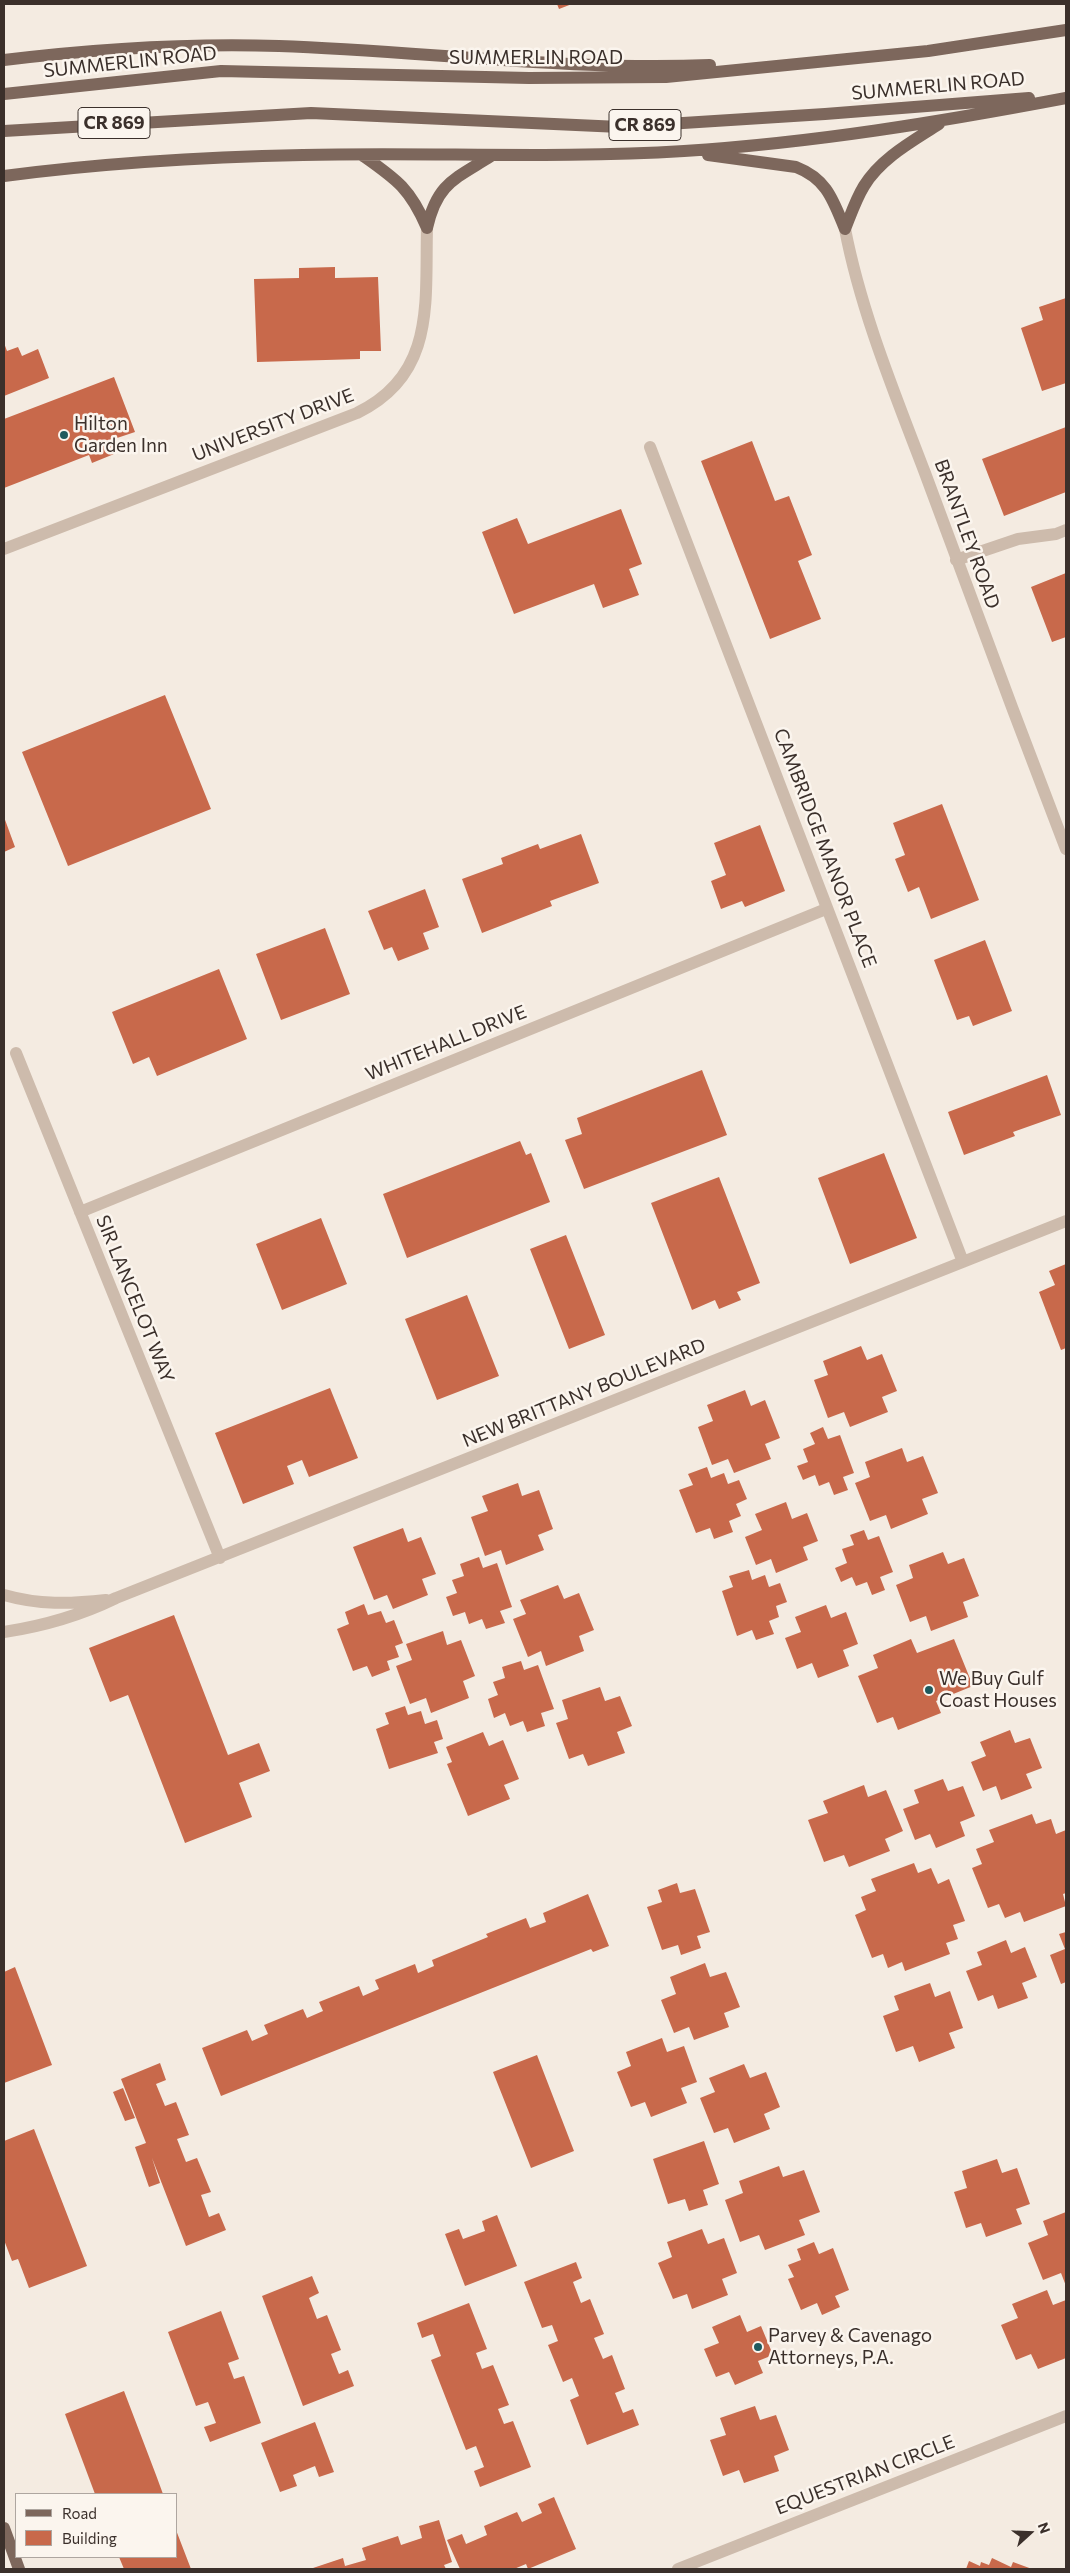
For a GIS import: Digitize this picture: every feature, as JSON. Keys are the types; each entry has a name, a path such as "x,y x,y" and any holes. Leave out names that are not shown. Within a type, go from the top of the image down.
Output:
{"main road":[{"name":"SUMMERLIN ROAD","path":"4,94 221,72 529,78 666,77 928,51 1066,30"},
{"path":"4,60 82,50 278,46 585,65 698,66 855,58"},
{"name":"SUMMERLIN ROAD","path":"4,131 311,112 620,127 1066,96"},
{"path":"4,176 168,160 362,155 491,156 683,152 844,136 944,121 1066,96"},
{"path":"845,229 857,198 876,170 889,158 944,121"},
{"path":"683,152 796,167 809,172 818,178 831,195 845,229"},
{"path":"362,155 397,180 410,194 427,228"},
{"path":"427,228 431,209 440,192 450,183 491,156"},
{"path":"4,2528 15,2556"}],"street":[{"name":"UNIVERSITY DRIVE","path":"4,549 357,414 377,404 398,383 415,359 422,336 425,304 427,228"},
{"name":"BRANTLEY ROAD","path":"845,229 856,277 889,376 956,560 1063,832 1066,849"},
{"name":"CAMBRIDGE MANOR PLACE","path":"650,447 783,789 826,909 869,1014 963,1262"},
{"path":"956,560 1018,539 1056,534 1066,530"},
{"name":"WHITEHALL DRIVE","path":"80,1212 826,909"},
{"name":"SIR LANCELOT WAY","path":"16,1053 220,1558"},
{"name":"NEW BRITTANY BOULEVARD","path":"4,1632 39,1627 84,1614 116,1598 1066,1221"},
{"name":"NEW BRITTANY BOULEVARD","path":"4,1595 30,1602 66,1604 116,1598"},
{"name":"EQUESTRIAN CIRCLE","path":"678,2569 1066,2416"}],"building":[{"path":"557,4 572,4 559,9"},
{"path":"335,267 335,278 378,277 381,351 360,351 360,359 257,362 254,279 299,278 299,268"},
{"path":"1066,298 1066,383 1042,391 1021,328 1043,320 1039,307"},
{"path":"4,343 7,351 18,347 22,356 38,349 49,378 4,396"},
{"name":"Hilton Garden Inn","path":"114,377 135,432 114,439 119,452 92,463 89,455 4,488 4,419"},
{"path":"1066,427 1066,492 1004,516 982,459"},
{"path":"752,441 775,501 789,496 812,555 798,561 821,619 770,639 701,461"},
{"path":"621,509 642,564 629,569 639,595 603,608 594,584 514,614 482,532 517,518 528,544"},
{"path":"1066,573 1066,637 1052,642 1031,587"},
{"path":"165,695 211,809 68,866 22,752"},
{"path":"942,804 979,900 931,919 919,887 908,892 895,859 905,855 893,823"},
{"path":"4,817 15,847 4,852"},
{"path":"760,825 785,891 745,907 742,901 721,909 711,881 726,875 714,843"},
{"path":"581,834 599,883 550,901 552,906 482,933 462,879 503,864 501,858 538,844 540,849"},
{"path":"425,889 439,927 423,933 429,949 398,961 392,947 384,950 368,911"},
{"path":"325,928 350,994 281,1020 256,954"},
{"path":"985,940 1012,1011 973,1026 969,1016 957,1020 934,960"},
{"path":"219,969 247,1039 157,1076 149,1057 133,1064 112,1012"},
{"path":"702,1070 727,1135 584,1189 565,1140 582,1134 577,1118"},
{"path":"1047,1075 1061,1115 1013,1132 1015,1136 964,1155 948,1112"},
{"path":"520,1141 526,1155 531,1153 550,1202 407,1258 383,1194"},
{"path":"884,1153 917,1238 850,1264 818,1178"},
{"path":"719,1177 760,1283 737,1292 741,1300 719,1309 715,1300 692,1310 651,1203"},
{"path":"321,1218 347,1284 282,1310 256,1244"},
{"path":"566,1235 605,1335 569,1349 530,1249"},
{"path":"1066,1264 1066,1348 1061,1350 1039,1292 1055,1285 1049,1271"},
{"path":"467,1295 499,1376 437,1400 405,1319"},
{"path":"861,1346 867,1360 882,1354 897,1391 882,1397 888,1412 850,1427 844,1412 828,1418 814,1380 828,1375 823,1361"},
{"path":"330,1388 358,1458 309,1477 302,1460 287,1466 294,1484 243,1504 215,1433"},
{"path":"745,1390 751,1406 765,1400 780,1438 765,1444 771,1459 734,1473 728,1459 712,1465 698,1427 713,1421 707,1405"},
{"path":"823,1427 828,1439 840,1435 854,1473 843,1477 848,1490 834,1495 829,1482 819,1486 815,1475 803,1480 797,1466 808,1462 803,1449 815,1444 810,1433"},
{"path":"902,1448 907,1462 923,1456 938,1493 922,1499 928,1514 891,1529 886,1515 870,1521 855,1483 870,1477 865,1462"},
{"path":"707,1467 711,1478 724,1473 728,1484 739,1480 747,1499 736,1504 741,1516 729,1521 733,1532 714,1539 710,1528 696,1533 679,1490 693,1485 688,1474"},
{"path":"518,1483 522,1496 539,1490 553,1529 538,1535 544,1550 506,1565 501,1550 485,1556 471,1517 488,1511 482,1496"},
{"path":"786,1502 792,1519 807,1513 818,1541 803,1547 808,1560 776,1573 771,1559 756,1565 745,1537 762,1530 755,1514"},
{"path":"403,1528 408,1542 421,1537 436,1574 422,1579 428,1595 393,1609 387,1595 374,1600 353,1547"},
{"path":"864,1530 868,1540 879,1536 893,1572 880,1577 885,1590 872,1595 867,1582 856,1586 852,1577 841,1582 835,1568 847,1563 842,1549 854,1545 850,1535"},
{"path":"943,1552 948,1564 964,1558 979,1596 963,1602 968,1617 931,1631 926,1616 910,1622 896,1585 913,1578 909,1565"},
{"path":"479,1557 483,1568 497,1563 512,1607 500,1611 505,1623 486,1629 482,1619 469,1624 465,1612 453,1616 446,1597 457,1593 452,1580 464,1576 460,1564"},
{"path":"749,1570 752,1580 765,1575 769,1587 780,1583 787,1602 776,1606 779,1617 769,1621 774,1634 756,1640 752,1630 737,1636 722,1591 733,1587 729,1576"},
{"path":"558,1585 564,1599 579,1593 594,1630 579,1636 584,1651 546,1666 541,1651 528,1657 513,1619 526,1614 520,1600"},
{"path":"364,1604 368,1615 381,1611 386,1623 394,1620 403,1643 395,1646 399,1657 387,1661 390,1670 372,1677 367,1666 353,1671 337,1629 349,1624 345,1612"},
{"path":"826,1605 831,1618 846,1612 858,1644 843,1650 849,1666 818,1678 812,1663 797,1669 785,1638 801,1632 795,1617"},
{"path":"174,1615 228,1755 259,1743 270,1771 239,1783 252,1817 185,1843 128,1695 110,1702 89,1648"},
{"path":"443,1631 447,1645 461,1640 475,1676 463,1681 469,1698 431,1713 426,1698 410,1704 396,1666 412,1660 406,1644"},
{"path":"911,1639 917,1653 954,1639 973,1686 936,1701 941,1713 898,1730 893,1717 877,1723 858,1676 878,1668 873,1655"},
{"path":"521,1661 524,1670 538,1665 554,1709 541,1713 545,1726 527,1732 523,1721 510,1726 505,1713 494,1718 488,1699 498,1695 493,1682 505,1678 502,1667"},
{"path":"600,1687 605,1701 620,1696 632,1726 617,1732 625,1753 588,1766 583,1754 569,1759 556,1723 568,1719 562,1700"},
{"path":"405,1706 408,1715 421,1711 425,1724 437,1720 443,1739 434,1742 438,1753 389,1769 376,1729 389,1724 385,1713"},
{"path":"1010,1730 1015,1743 1030,1738 1042,1768 1026,1774 1032,1788 1001,1800 996,1786 983,1791 971,1762 986,1756 980,1742"},
{"path":"483,1732 489,1746 503,1740 519,1779 504,1785 510,1799 468,1816 447,1764 452,1762 446,1747"},
{"path":"943,1779 948,1791 963,1786 975,1816 960,1822 965,1836 936,1848 930,1834 915,1840 903,1809 919,1803 914,1790"},
{"path":"864,1785 868,1797 886,1790 903,1831 885,1839 890,1851 849,1867 844,1855 824,1862 808,1820 828,1813 823,1801"},
{"path":"1032,1814 1036,1824 1051,1819 1056,1834 1066,1830 1066,1893 1063,1894 1066,1906 1024,1922 1020,1912 1005,1918 999,1904 988,1908 972,1868 982,1864 976,1849 994,1842 989,1830"},
{"path":"914,1863 918,1873 931,1868 938,1884 949,1879 965,1921 953,1925 958,1939 946,1943 950,1954 905,1971 902,1962 888,1968 883,1954 872,1958 855,1915 866,1910 861,1897 876,1891 871,1879"},
{"path":"677,1883 680,1893 695,1889 710,1932 697,1936 701,1948 681,1955 678,1945 662,1950 647,1907 662,1902 658,1890"},
{"path":"588,1894 609,1946 593,1952 591,1949 221,2096 202,2048 247,2030 252,2041 268,2034 264,2025 303,2009 307,2018 323,2011 319,2002 359,1986 363,1996 379,1989 375,1980 415,1964 418,1973 434,1966 432,1960 488,1937 486,1934 526,1918 530,1928 546,1922 543,1913"},
{"path":"1066,1932 1066,1982 1061,1984 1050,1955 1065,1949 1059,1934"},
{"path":"1006,1940 1011,1953 1025,1947 1037,1977 1022,1983 1028,1998 998,2009 993,1995 978,2001 966,1971 982,1965 977,1952"},
{"path":"705,1963 710,1977 726,1972 740,2007 724,2013 729,2027 694,2040 689,2027 674,2033 661,2000 676,1994 670,1977"},
{"path":"15,1967 52,2065 4,2083 4,1972"},
{"path":"930,1983 935,1997 950,1991 963,2028 949,2033 955,2048 919,2062 913,2046 896,2052 883,2016 899,2010 894,1996"},
{"path":"662,2038 667,2052 684,2046 697,2082 681,2088 687,2103 651,2117 645,2102 631,2107 617,2072 631,2066 626,2052"},
{"path":"537,2055 574,2151 531,2168 493,2072"},
{"path":"160,2063 166,2080 156,2084 165,2106 176,2102 189,2135 177,2139 186,2162 197,2158 211,2192 201,2195 209,2217 219,2213 226,2230 186,2246 152,2158 160,2183 149,2187 135,2147 146,2143 121,2079"},
{"path":"744,2064 750,2078 766,2072 780,2107 764,2114 770,2129 734,2143 728,2128 714,2133 700,2098 715,2092 709,2078"},
{"path":"123,2088 135,2118 125,2121 113,2092"},
{"path":"34,2129 87,2266 29,2288 18,2259 12,2261 4,2240 4,2141"},
{"path":"704,2141 719,2184 703,2190 708,2205 689,2211 685,2199 668,2204 653,2159"},
{"path":"997,2159 1002,2173 1017,2168 1030,2204 1016,2209 1022,2224 986,2237 981,2223 966,2228 954,2192 967,2188 962,2171"},
{"path":"779,2166 783,2177 804,2170 820,2212 799,2220 805,2235 765,2250 759,2235 740,2242 725,2200 743,2193 739,2181"},
{"path":"1066,2212 1066,2286 1061,2273 1043,2280 1028,2243 1048,2235 1043,2221"},
{"path":"497,2215 517,2266 465,2286 445,2234 459,2229 463,2239 485,2231 482,2221"},
{"path":"702,2229 708,2244 724,2238 737,2273 722,2279 728,2295 692,2309 687,2294 673,2299 658,2263 672,2257 667,2242"},
{"path":"814,2242 819,2254 833,2248 849,2290 835,2296 840,2307 822,2315 817,2303 801,2310 788,2279 794,2277 788,2265 801,2260 797,2249"},
{"path":"576,2262 582,2278 573,2282 581,2303 590,2299 604,2334 594,2338 603,2359 612,2355 625,2389 615,2393 623,2413 633,2409 639,2425 587,2445 570,2400 579,2396 572,2378 563,2382 548,2345 558,2341 552,2325 542,2328 524,2282"},
{"path":"312,2276 319,2293 309,2298 317,2319 327,2315 341,2350 331,2354 339,2374 348,2370 354,2386 303,2406 262,2296"},
{"path":"1047,2290 1053,2305 1066,2300 1066,2358 1038,2369 1031,2354 1016,2360 1001,2325 1018,2318 1012,2304"},
{"path":"469,2303 487,2349 476,2353 482,2369 493,2365 509,2405 498,2409 504,2424 513,2421 531,2467 480,2487 474,2471 484,2467 476,2446 466,2450 431,2360 441,2356 433,2334 422,2338 417,2323"},
{"path":"221,2311 239,2359 228,2363 234,2379 244,2376 261,2423 210,2442 204,2427 216,2423 208,2402 196,2406 168,2332"},
{"path":"740,2315 747,2332 761,2326 773,2355 758,2361 763,2373 735,2385 729,2372 716,2377 704,2349 719,2343 712,2327"},
{"path":"124,2391 163,2493 95,2493 65,2414"},
{"path":"755,2406 760,2420 776,2415 789,2450 774,2456 779,2471 744,2483 739,2470 723,2476 710,2440 726,2435 720,2418"},
{"path":"315,2422 334,2472 319,2477 315,2466 293,2475 297,2486 280,2492 261,2443"},
{"path":"554,2497 576,2549 528,2569 526,2564 514,2569 460,2569 447,2540 462,2534 466,2544 487,2535 484,2526 517,2512 522,2522 542,2513 538,2504"},
{"path":"439,2520 452,2562 444,2565 446,2569 310,2569 343,2558 345,2566 366,2560 362,2548 398,2536 401,2545 422,2538 419,2526"},
{"path":"178,2535 191,2569 124,2569 119,2558 178,2558"},
{"path":"992,2558 1011,2567 1013,2562 1032,2569 966,2569 969,2561 980,2566 981,2562 989,2565"}],"place":[{"name":"Hilton Garden Inn","path":"64,435"},
{"name":"We Buy Gulf Coast Houses","path":"929,1690"},
{"name":"Parvey & Cavenago Attorneys, P.A.","path":"758,2347"}]}
